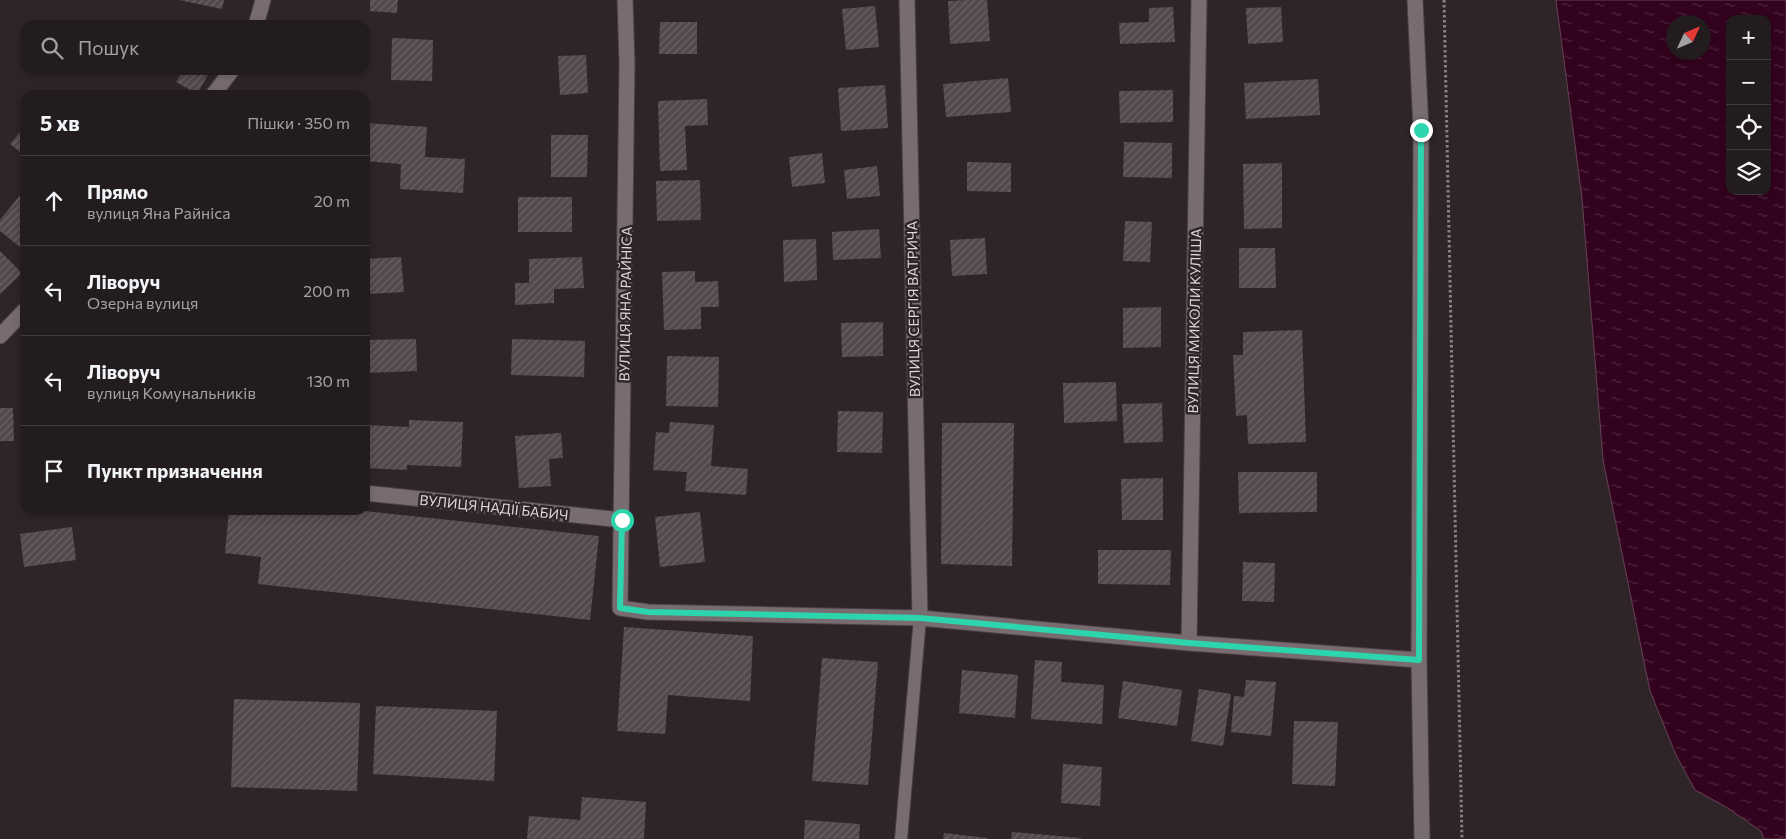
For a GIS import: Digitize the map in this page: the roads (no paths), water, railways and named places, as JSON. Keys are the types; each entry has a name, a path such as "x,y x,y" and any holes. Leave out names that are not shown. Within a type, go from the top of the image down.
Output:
{"street":[{"path":"257,20 263,0"},
{"name":"ВУЛИЦЯ ЯНА РАЙНІСА","path":"625,0 627,72 620,608 648,612 920,618"},
{"name":"ВУЛИЦЯ СЕРГІЯ ВАТРИЧА","path":"907,0 920,618"},
{"name":"ВУЛИЦЯ МИКОЛИ КУЛІША","path":"1189,643 1199,0"},
{"path":"1415,0 1421,130 1419,660 1422,839"},
{"path":"217,90 228,75"},
{"path":"0,336 20,315"},
{"name":"ВУЛИЦЯ НАДІЇ БАБИЧ","path":"370,494 622,520"},
{"path":"920,618 1189,643 1419,660"}],"lane":[{"path":"901,839 920,618"}],"water":[{"path":"1556,0 1786,0 1786,839 1764,839 1761,831 1726,807 1695,790 1676,755 1650,691 1603,460 1582,198"}]}
